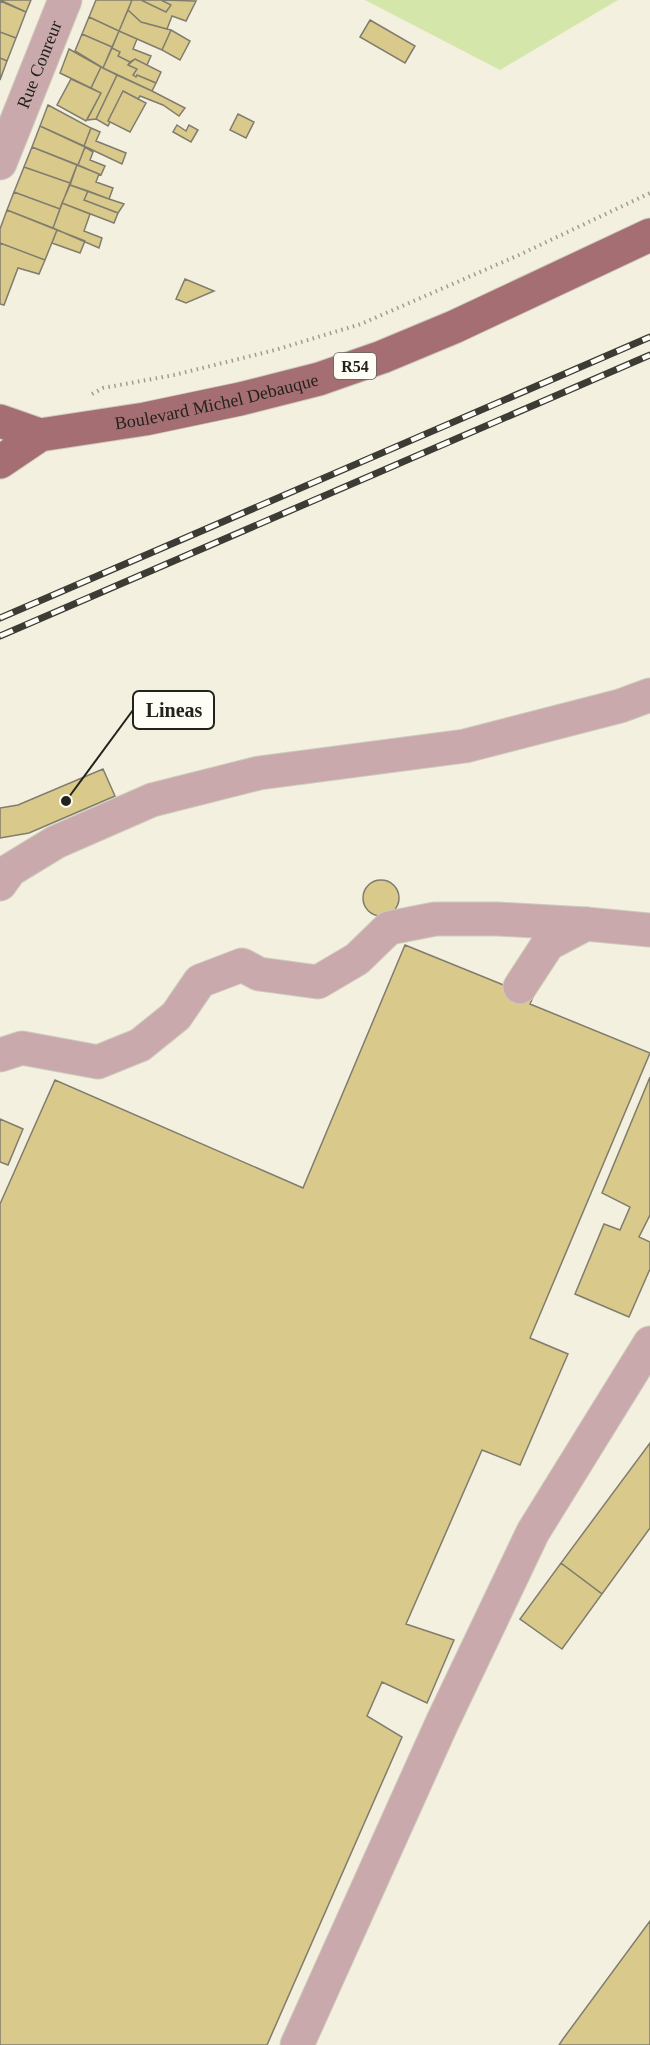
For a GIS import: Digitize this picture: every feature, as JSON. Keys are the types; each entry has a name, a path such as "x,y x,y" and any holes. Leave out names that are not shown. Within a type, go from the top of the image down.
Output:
{"main road":[{"name":"Boulevard Michel Debauque","path":"0,462 40,435 145,419 240,399 319,379 382,357 454,327 650,235"},
{"name":"Boulevard Michel Debauque","path":"0,421 40,435"}],"street":[{"name":"Rue Conreur","path":"0,163 65,0"},
{"path":"0,884 10,870 56,842 152,800 259,773 465,746 620,706 650,694"},
{"path":"0,1055 22,1048 98,1062 140,1045 158,1031 176,1016 200,981 242,965 259,974 318,982 357,959 389,928 435,919 505,919 650,930"},
{"path":"520,987 548,944 586,924"},
{"path":"297,2045 437,1734 533,1532 650,1343"},
{"path":"602,1420 650,1372"}],"path":[{"path":"83,399 103,388 174,375 264,353 361,324 519,255 650,193"}],"green space":[{"path":"365,0 618,0 500,70"}],"building":[{"path":"0,0 31,0 26,12"},
{"path":"96,0 132,0 119,31 89,17"},
{"path":"132,0 141,0 166,12 171,5 161,0 196,1 186,21 172,16 167,29 141,22 128,10"},
{"path":"141,0 161,0 171,5 166,12"},
{"path":"0,1 26,12 16,38 0,32"},
{"path":"128,10 141,22 171,30 162,50 119,31"},
{"path":"89,17 119,31 112,47 82,34"},
{"path":"370,20 415,46 405,63 360,37"},
{"path":"171,30 190,41 180,60 162,50"},
{"path":"119,31 137,39 133,49 151,56 147,65 135,59 130,62 118,56 120,52 112,48"},
{"path":"0,32 16,38 7,61 0,58"},
{"path":"82,34 112,47 103,68 75,51"},
{"path":"112,48 120,52 118,56 130,62 128,65 137,69 133,75 156,83 152,91 103,68"},
{"path":"69,49 101,67 91,88 60,73"},
{"path":"0,58 7,61 0,80"},
{"path":"135,59 161,72 156,83 133,75 137,69 128,65"},
{"path":"101,67 117,75 96,119 87,120 101,93 91,88"},
{"path":"117,75 185,108 179,116 163,105 140,96 138,99 123,91 108,121 110,122 108,126 96,119"},
{"path":"71,79 101,93 86,121 57,105"},
{"path":"123,91 146,103 130,132 108,121"},
{"path":"48,105 91,128 84,146 40,126"},
{"path":"238,114 254,122 246,138 230,130"},
{"path":"177,125 186,131 189,125 198,130 191,142 173,132"},
{"path":"40,126 85,147 78,165 32,147"},
{"path":"91,128 100,132 96,141 126,153 122,164 84,146"},
{"path":"32,147 77,165 70,183 24,167"},
{"path":"85,147 93,152 90,160 105,166 101,175 78,165"},
{"path":"77,165 99,174 96,182 113,188 109,199 70,185"},
{"path":"24,167 70,183 60,209 14,192"},
{"path":"70,185 88,191 84,200 118,213 114,223 62,203"},
{"path":"88,191 124,204 118,213 84,200"},
{"path":"14,192 60,209 53,228 7,210"},
{"path":"62,203 90,214 84,231 102,238 99,248 53,228"},
{"path":"7,210 57,230 45,260 0,243 0,229"},
{"path":"57,230 85,241 80,253 52,243"},
{"path":"0,243 45,260 39,274 18,268 4,305 0,304"},
{"path":"185,279 214,291 186,303 176,299"},
{"path":"103,769 115,796 29,833 0,838 0,808 18,805"},
{"path":"381,880 394,885 399,898 394,911 381,916 368,911 363,898 368,885"},
{"path":"405,945 533,997 530,1004 650,1053 530,1338 568,1354 520,1465 482,1450 406,1624 454,1640 427,1703 382,1682 367,1716 402,1737 267,2045 0,2045 0,1204 55,1080 303,1188"},
{"path":"650,1077 650,1215 639,1237 650,1242 650,1269 629,1317 575,1294 604,1224 620,1230 630,1207 602,1193"},
{"path":"0,1119 23,1129 8,1165 0,1162"},
{"path":"650,1443 650,1528 602,1594 561,1563"},
{"path":"561,1563 602,1594 562,1649 520,1619"},
{"path":"650,1921 650,2045 559,2045 563,2039"}],"railway":[{"path":"0,618 650,337"},
{"path":"0,636 650,355"}],"place":[{"name":"Lineas","path":"66,801"}]}
